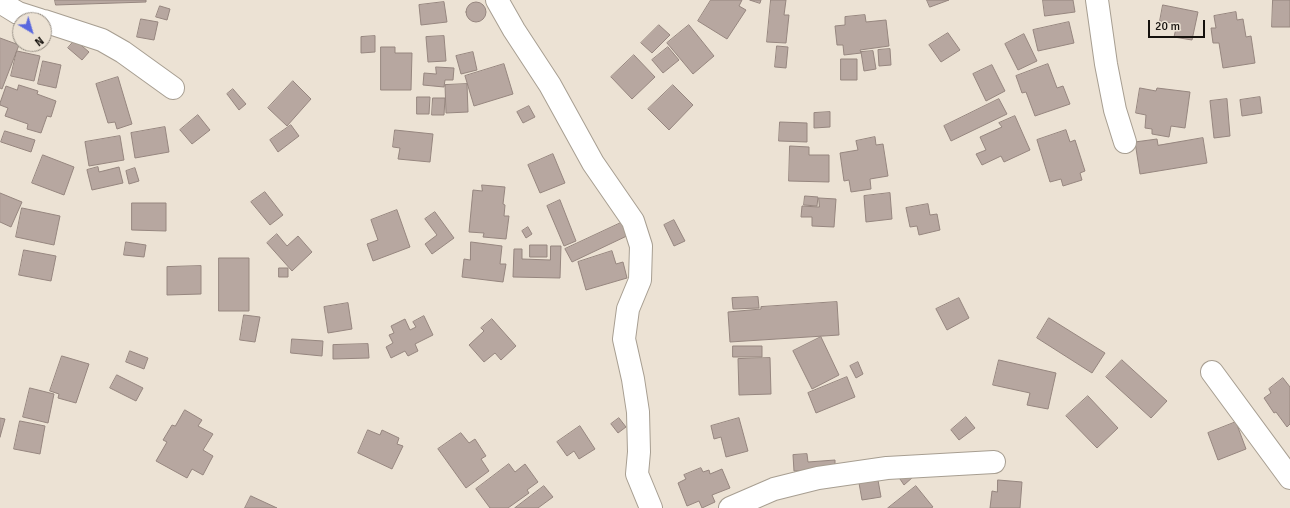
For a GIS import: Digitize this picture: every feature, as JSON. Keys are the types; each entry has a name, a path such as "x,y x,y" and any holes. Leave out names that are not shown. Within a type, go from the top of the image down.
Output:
{"street":[{"path":"497,0 514,30 550,85 593,163 633,221 641,246 640,280 628,309 624,339 633,379 638,412 637,474 651,508"},
{"path":"1097,0 1106,64 1115,110 1125,142"},
{"path":"0,2 16,12"},
{"path":"52,24 102,40 123,52 174,88"},
{"path":"1212,372 1290,478"},
{"path":"730,508 774,489 818,478 887,468 994,462"}],"building":[{"path":"55,0 146,0 146,2 56,5"},
{"path":"711,0 742,0 739,6 746,10 727,39 698,21"},
{"path":"750,0 761,0 760,3"},
{"path":"771,0 786,0 784,15 789,15 786,43 767,42"},
{"path":"927,0 949,0 930,7"},
{"path":"1043,0 1073,0 1075,12 1045,16"},
{"path":"1273,0 1290,0 1290,27 1272,27"},
{"path":"444,2 447,22 421,25 419,5"},
{"path":"476,2 483,5 486,12 483,19 476,22 469,19 466,12 469,5"},
{"path":"1163,5 1198,12 1192,40 1174,37 1177,24 1160,21"},
{"path":"160,6 170,9 167,20 156,17"},
{"path":"1236,12 1237,20 1243,19 1246,37 1251,36 1255,63 1223,68 1219,43 1213,43 1211,28 1216,28 1214,16"},
{"path":"865,15 866,22 886,20 889,46 860,50 861,53 844,55 843,45 837,45 835,26 845,25 845,17"},
{"path":"141,19 158,22 154,40 137,37"},
{"path":"1069,22 1074,43 1038,51 1033,30"},
{"path":"659,25 670,35 652,53 641,43"},
{"path":"689,25 714,56 693,74 667,43"},
{"path":"948,33 960,50 941,62 929,45"},
{"path":"1024,34 1037,61 1018,70 1005,44"},
{"path":"375,36 375,52 361,53 361,37"},
{"path":"444,36 446,61 428,62 426,37"},
{"path":"0,38 12,42 12,52 16,52 2,89 0,88"},
{"path":"75,40 89,52 82,60 68,48"},
{"path":"777,46 788,47 786,68 775,67"},
{"path":"381,47 395,47 395,53 412,53 411,90 381,90"},
{"path":"668,47 679,60 663,73 652,60"},
{"path":"890,49 891,65 879,66 878,50"},
{"path":"873,51 876,69 864,71 861,52"},
{"path":"17,52 40,56 34,81 11,76"},
{"path":"473,52 477,70 461,74 456,56"},
{"path":"634,55 655,77 632,99 611,77"},
{"path":"841,59 857,59 857,80 841,80"},
{"path":"43,61 61,65 56,88 38,84"},
{"path":"504,64 513,94 474,106 465,76"},
{"path":"1048,64 1057,88 1063,86 1070,104 1035,116 1026,92 1022,93 1016,76"},
{"path":"992,65 1005,91 986,101 973,74"},
{"path":"436,67 454,68 453,80 445,80 444,87 423,85 424,73 436,74"},
{"path":"118,77 132,124 117,129 115,122 108,123 96,84"},
{"path":"293,81 311,99 287,126 268,108"},
{"path":"467,84 468,112 446,113 445,85"},
{"path":"19,85 38,91 37,94 56,101 51,117 47,116 41,133 27,129 28,124 5,116 8,108 0,105 0,103 6,86 17,90"},
{"path":"673,85 693,105 669,130 648,109"},
{"path":"1140,88 1156,91 1157,88 1190,92 1185,128 1171,126 1169,137 1152,134 1152,129 1145,128 1146,115 1136,113"},
{"path":"233,89 246,104 239,110 227,94"},
{"path":"417,97 430,97 429,114 417,114"},
{"path":"1260,97 1262,113 1242,116 1240,100"},
{"path":"433,98 445,98 444,115 432,115"},
{"path":"999,99 1007,114 951,141 944,126"},
{"path":"1227,99 1230,136 1214,138 1210,101"},
{"path":"529,106 535,117 523,123 517,112"},
{"path":"830,112 830,127 814,128 814,113"},
{"path":"198,115 210,130 192,144 180,130"},
{"path":"1015,116 1030,150 1004,162 1001,156 982,165 976,154 986,150 980,137 1002,127 999,123"},
{"path":"780,122 807,123 807,142 779,141"},
{"path":"291,125 299,136 278,152 270,140"},
{"path":"165,127 169,152 135,158 131,133"},
{"path":"395,130 433,134 430,162 398,159 400,148 393,147"},
{"path":"1066,130 1070,142 1075,140 1085,171 1080,173 1082,180 1063,186 1061,179 1050,182 1037,140"},
{"path":"5,131 35,140 31,152 1,142"},
{"path":"120,136 124,160 89,166 85,142"},
{"path":"875,137 876,145 883,144 888,176 870,179 871,189 851,192 849,180 844,181 840,153 858,150 856,141"},
{"path":"1203,138 1207,163 1140,174 1135,142 1157,139 1158,145"},
{"path":"790,146 809,147 809,155 829,155 829,182 789,181"},
{"path":"553,154 565,183 540,193 528,165"},
{"path":"43,155 74,167 64,195 32,183"},
{"path":"98,167 99,172 119,167 123,183 92,190 87,170"},
{"path":"135,168 139,181 129,184 126,171"},
{"path":"482,185 505,187 503,204 505,205 504,216 509,216 506,239 483,237 484,233 469,232 473,190 482,191"},
{"path":"265,192 283,215 270,225 251,202"},
{"path":"0,193 22,202 11,227 0,222"},
{"path":"890,193 892,219 866,222 864,196"},
{"path":"805,196 818,197 817,206 804,205"},
{"path":"819,198 836,199 834,227 812,226 812,217 801,217 802,206 819,207"},
{"path":"560,200 576,241 564,246 547,206"},
{"path":"132,203 166,203 166,231 132,230"},
{"path":"928,204 930,215 937,214 940,230 919,235 917,226 910,227 906,208"},
{"path":"22,208 60,216 54,245 16,237"},
{"path":"397,210 410,247 373,261 367,244 378,240 371,220"},
{"path":"435,212 454,238 432,254 425,244 437,235 425,219"},
{"path":"674,220 685,241 674,246 664,225"},
{"path":"625,221 631,234 572,262 565,249"},
{"path":"528,227 532,234 526,238 522,231"},
{"path":"277,234 287,246 298,236 312,252 292,271 267,243"},
{"path":"126,242 146,245 144,257 124,255"},
{"path":"471,242 502,246 500,264 506,264 503,282 462,277 464,259 470,260"},
{"path":"530,245 547,245 547,257 530,257"},
{"path":"551,246 561,246 560,278 513,277 514,249 522,249 522,259 550,260"},
{"path":"24,250 56,256 51,281 19,275"},
{"path":"612,251 616,264 623,262 627,278 586,290 578,262"},
{"path":"219,258 249,258 249,311 219,311"},
{"path":"201,266 201,294 167,295 167,267"},
{"path":"279,268 288,268 288,277 279,277"},
{"path":"758,297 759,308 733,309 732,298"},
{"path":"959,298 969,318 947,330 936,309"},
{"path":"837,302 839,335 730,342 728,312 761,309 761,307"},
{"path":"348,303 352,329 328,333 324,307"},
{"path":"244,315 260,317 255,342 240,340"},
{"path":"424,316 433,335 415,344 418,351 408,356 405,351 391,358 386,347 393,343 389,335 394,333 391,326 405,319 410,330 416,327 413,322"},
{"path":"1049,318 1105,353 1092,373 1037,338"},
{"path":"492,319 516,346 501,360 495,353 484,362 469,345 484,331 481,328"},
{"path":"821,337 839,375 812,389 793,351"},
{"path":"292,339 323,341 322,356 291,353"},
{"path":"368,344 369,358 333,359 333,345"},
{"path":"733,346 762,346 762,357 733,357"},
{"path":"130,351 148,358 144,369 126,362"},
{"path":"62,356 89,364 76,403 58,398 59,394 50,391"},
{"path":"770,358 771,394 739,395 738,359"},
{"path":"999,360 1056,373 1048,409 1027,405 1030,393 993,385"},
{"path":"1122,360 1167,401 1151,418 1106,377"},
{"path":"858,362 863,374 856,378 850,366"},
{"path":"117,375 143,388 136,401 110,388"},
{"path":"847,377 855,397 816,413 808,393"},
{"path":"1283,378 1290,387 1290,424 1287,427 1276,412 1274,413 1264,398 1271,393 1269,389"},
{"path":"30,388 54,394 48,423 23,417"},
{"path":"1088,396 1118,428 1097,448 1066,416"},
{"path":"185,410 202,420 198,426 213,434 203,450 213,456 203,475 192,469 187,478 156,461 167,442 163,440 172,425 175,426"},
{"path":"966,417 975,428 959,440 951,430"},
{"path":"0,418 5,419 0,437"},
{"path":"619,418 626,427 618,433 611,424"},
{"path":"739,418 748,451 726,457 721,437 714,439 711,426"},
{"path":"20,421 45,426 40,454 14,449"},
{"path":"1236,422 1246,449 1218,460 1208,433"},
{"path":"580,426 595,449 579,459 574,451 567,456 557,442"},
{"path":"368,430 380,435 382,430 399,438 397,444 403,446 392,469 358,453"},
{"path":"461,433 469,443 475,439 486,456 481,459 489,471 466,488 438,449"},
{"path":"807,454 808,462 835,460 835,468 794,471 793,455"},
{"path":"509,464 515,472 525,464 538,482 527,490 529,493 508,508 490,508 476,489"},
{"path":"701,468 703,472 709,470 710,474 722,469 730,488 712,495 715,502 702,508 699,501 687,506 678,483 686,479 684,475"},
{"path":"908,472 913,477 904,485 900,479"},
{"path":"878,480 881,497 862,500 859,483"},
{"path":"998,480 1022,482 1020,508 990,508 992,491 997,492"},
{"path":"544,486 553,497 538,508 515,508"},
{"path":"916,486 933,507 888,508"},
{"path":"251,496 277,508 245,508"}]}
